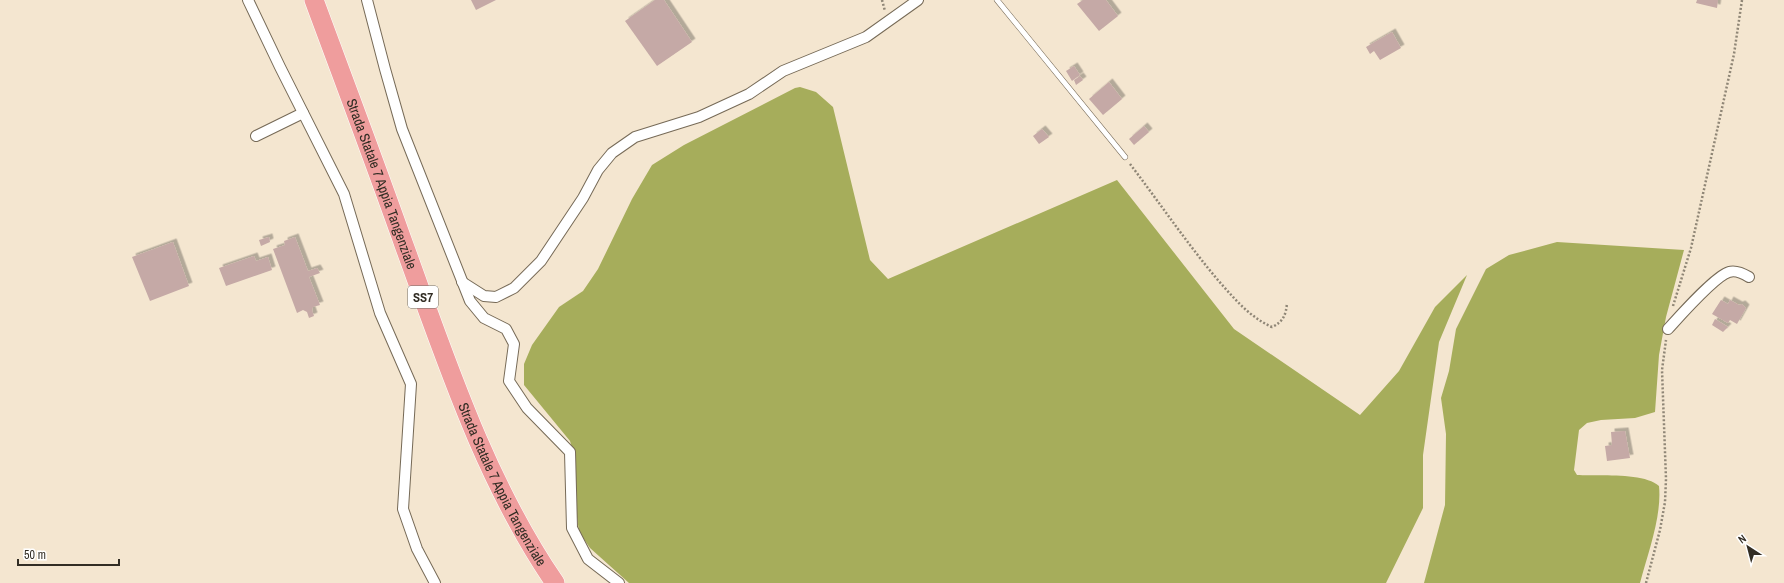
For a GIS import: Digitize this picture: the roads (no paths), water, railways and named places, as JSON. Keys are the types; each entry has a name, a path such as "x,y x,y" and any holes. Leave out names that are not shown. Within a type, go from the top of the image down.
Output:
{"highway":[{"name":"Strada Statale 7 Appia Tangenziale","path":"314,0 438,342 475,434 504,496 555,583"}],"street":[{"path":"248,0 344,194 349,225 380,313 411,384 402,509 417,549 436,583"},
{"path":"367,0 384,70 402,129 470,301 484,318 506,329 514,344 509,381 527,408 570,452 572,528 588,559 619,583"},
{"path":"462,282 484,296 496,297 514,288 542,261 583,198 598,170 612,153 635,137 700,117 749,94 783,71 866,37 918,0"},
{"path":"256,136 303,113"},
{"path":"1668,329 1696,298 1728,272 1734,271 1749,277"}],"lane":[{"path":"997,0 1125,157"}]}
